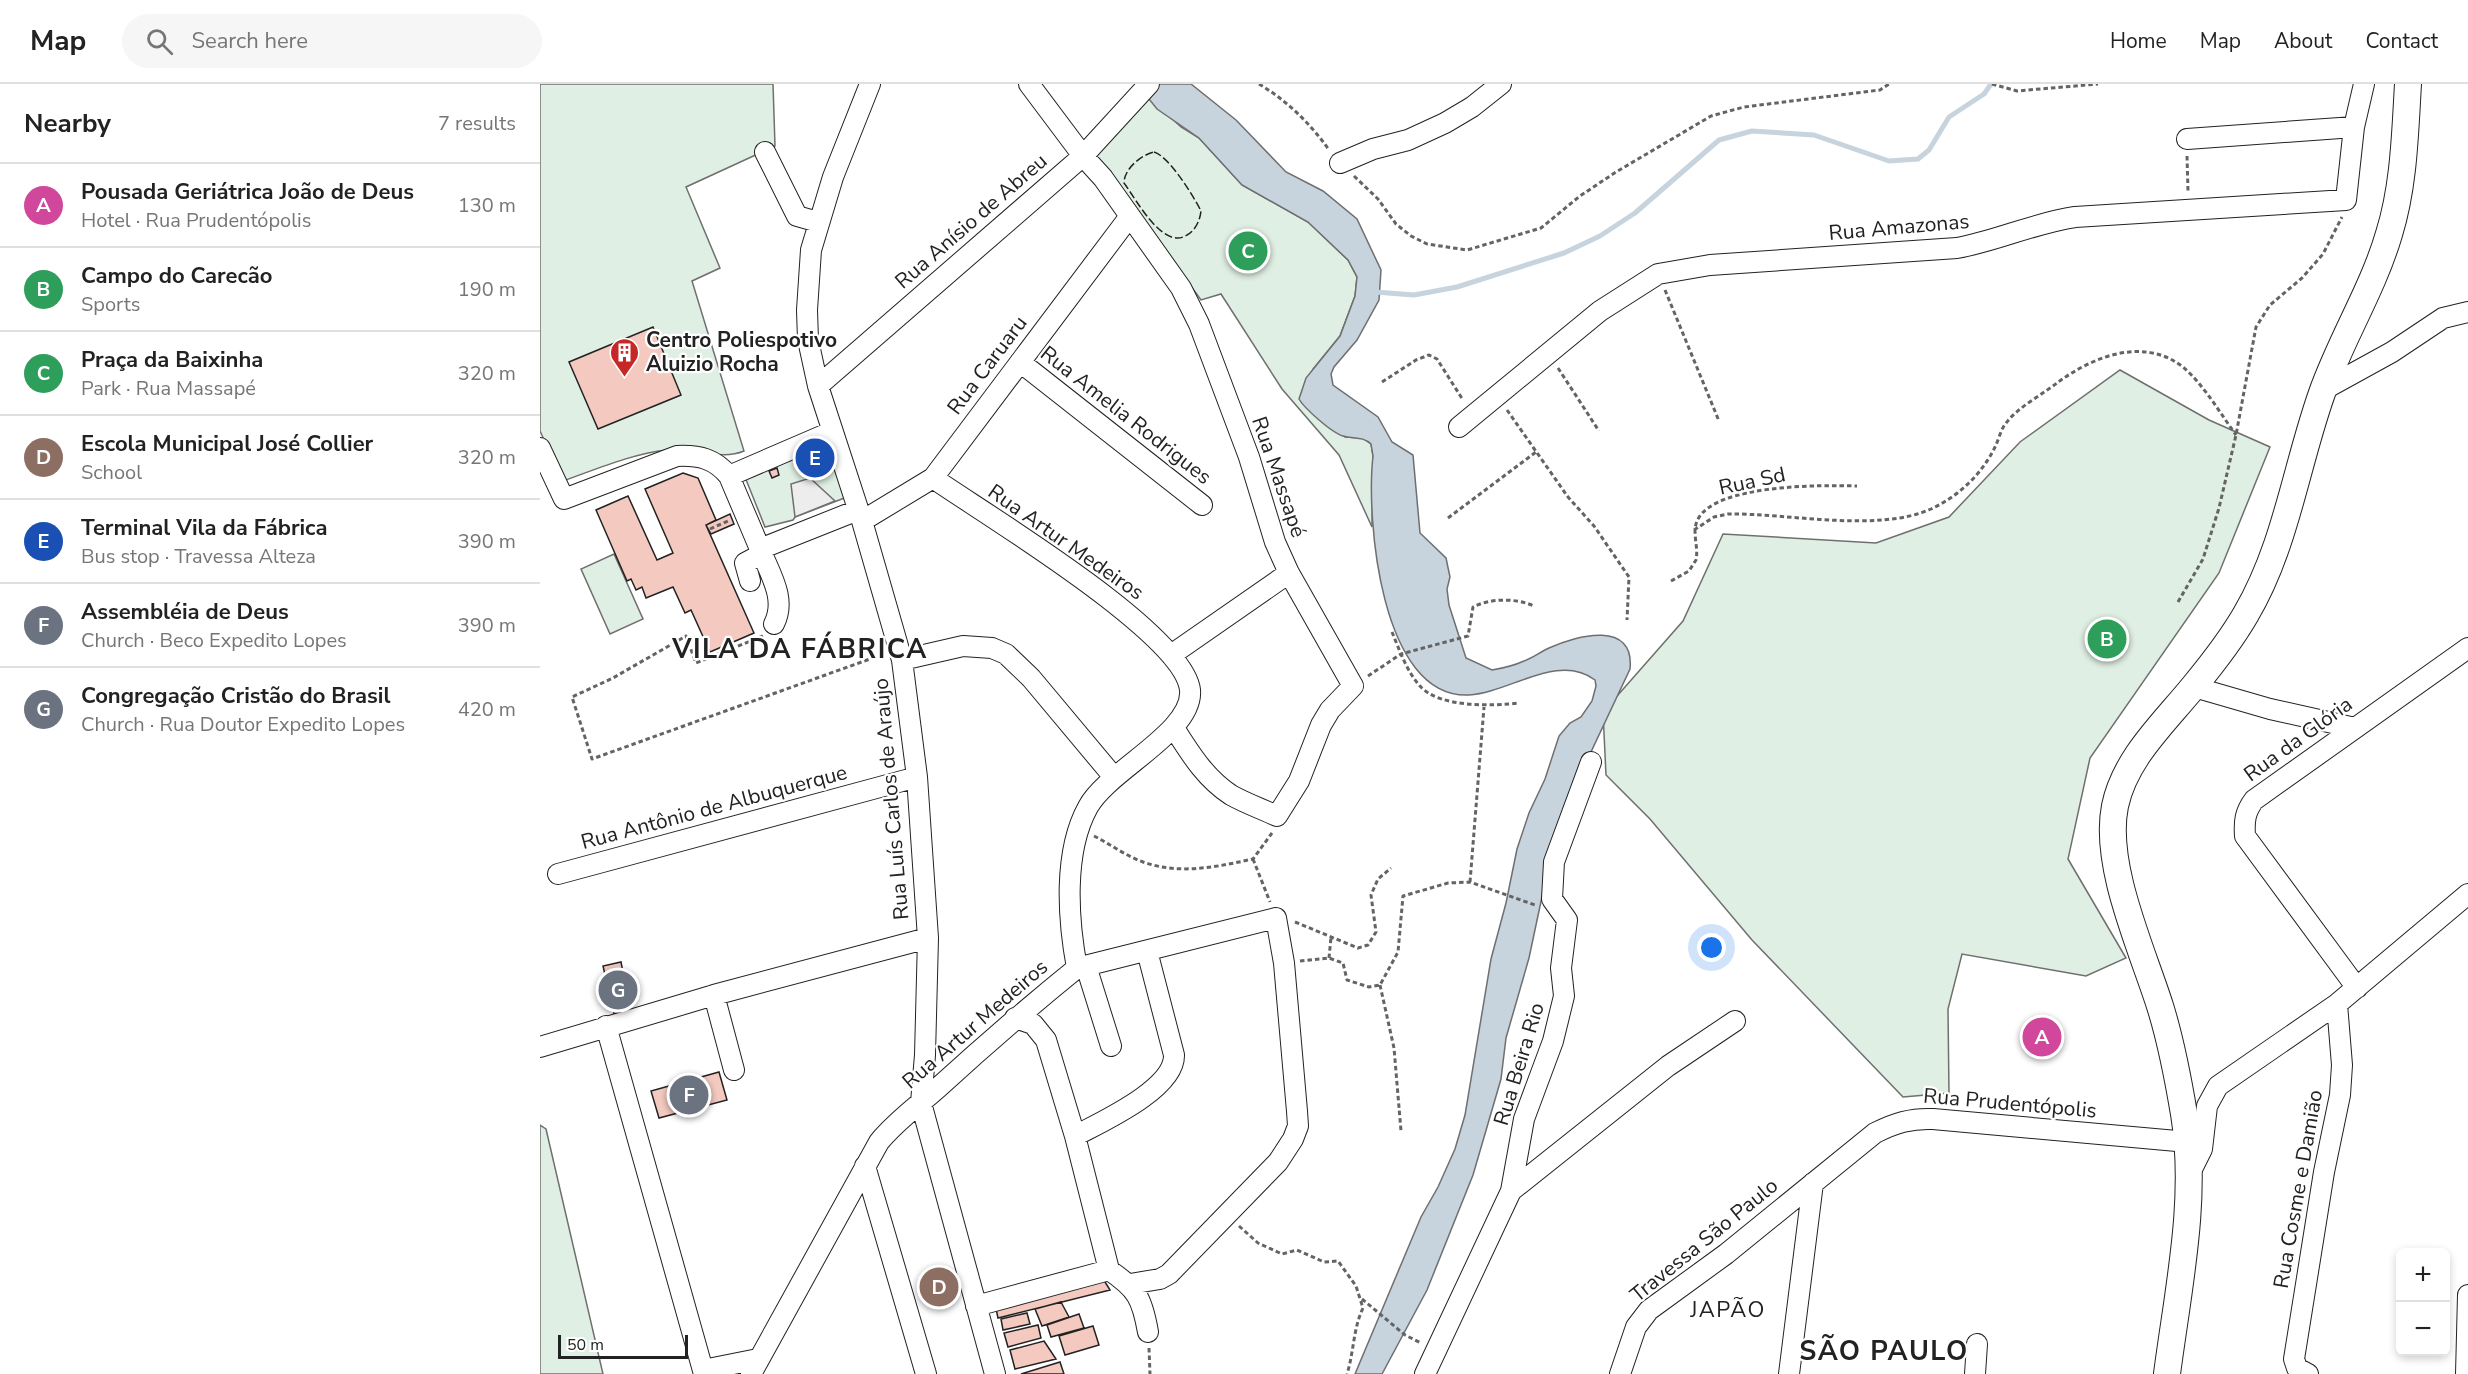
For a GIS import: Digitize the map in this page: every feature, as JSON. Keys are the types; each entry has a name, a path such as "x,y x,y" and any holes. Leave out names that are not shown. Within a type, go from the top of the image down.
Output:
{"main road":[{"path":"2167,1374 2189,1176 2188,1142 2178,1078 2161,1010 2116,868 2112,836 2115,805 2127,773 2150,737 2194,687 2229,641 2269,570 2323,390 2379,264 2390,232 2400,185 2408,84"}],"street":[{"name":"Rua Luís Carlos de Araújo","path":"870,84 818,222 811,250 807,310 808,340 831,432 860,516 901,654 917,777 928,938 925,1054 921,1103 994,1374"},
{"path":"1029,84 1083,156"},
{"name":"Rua Anísio de Abreu","path":"818,386 1083,156 1149,84"},
{"path":"1340,164 1373,149 1408,140 1445,123 1472,107 1501,84"},
{"path":"2346,200 2354,127 2364,84"},
{"path":"2187,139 2354,127"},
{"path":"765,152 797,216 818,222"},
{"name":"Rua Massapé","path":"1083,156 1103,178 1181,288 1199,324 1249,457 1267,522 1288,573 1353,686"},
{"name":"Rua Amazonas","path":"1466,421 1600,311 1658,274 1710,265 1957,248 1984,243 2050,221 2346,200"},
{"name":"Rua Caruaru","path":"761,551 860,516 933,478 1130,216"},
{"path":"2323,390 2392,352 2443,318 2468,312"},
{"name":"Rua Amelia Rodrigues","path":"1020,362 1202,505"},
{"path":"729,476 831,432"},
{"path":"540,448 564,499 678,456 694,455 710,459 729,476 777,591 780,612 774,624"},
{"name":"Rua Artur Medeiros","path":"754,1367 865,1166 897,1120 921,1103 1015,1018 1081,967 1069,892 1073,856 1087,807 1113,776 1173,728 1183,715 1190,692 1187,678 1171,655 1140,624 933,478"},
{"path":"750,581 744,565 761,551"},
{"path":"1171,655 1288,573"},
{"path":"901,654 963,646 984,647 1006,654 1031,678 1113,776"},
{"name":"Rua da Glória","path":"2357,988 2245,836 2244,821 2247,809 2254,800 2468,648"},
{"path":"1173,728 1196,762 1218,785 1232,796 1277,816 1299,781 1321,724 1330,710 1353,686"},
{"path":"2194,687 2355,728"},
{"name":"Rua Beira Rio","path":"1425,1374 1511,1191 1524,1119 1552,1041 1564,996 1561,968 1567,920 1552,899 1554,862 1591,762"},
{"name":"Rua Antônio de Albuquerque","path":"558,874 917,777"},
{"path":"2189,1176 2202,1149 2208,1106 2218,1086 2337,1004 2468,894"},
{"path":"1111,1046 1081,967 1276,918 1284,963 1298,1126 1288,1149 1278,1162 1169,1274 1160,1279 1130,1284"},
{"path":"540,1047 714,995 928,938"},
{"path":"1075,1136 1133,1105 1172,1068 1174,1055 1148,951"},
{"path":"714,995 734,1070"},
{"name":"Rua Cosme e Damião","path":"2308,1374 2297,1368 2294,1359 2324,1172 2340,1095 2342,1065 2337,1004"},
{"path":"1015,1018 1033,1024 1046,1040 1075,1136 1108,1270 1130,1284 1140,1296 1148,1332"},
{"path":"1511,1191 1668,1066 1735,1021"},
{"path":"606,1026 704,1372 754,1367"},
{"name":"Rua Prudentópolis","path":"1813,1183 1875,1133 1893,1124 1919,1118 2188,1142"},
{"path":"865,1166 926,1374"},
{"path":"1789,1374 1813,1183"},
{"name":"Travessa São Paulo","path":"1620,1374 1636,1327 1649,1310 1726,1254 1813,1183"},
{"path":"976,1306 1108,1270"},
{"path":"2466,1374 2468,1296"},
{"path":"1975,1374 1977,1344"}],"path":[{"path":"1260,84 1278,96 1312,128 1340,164 1378,199 1396,224 1411,236 1427,244 1467,250 1484,247 1541,228 1580,196 1616,172 1711,116 1744,107 1880,90 1889,84"},
{"path":"1993,85 2017,92 2097,84"},
{"path":"2187,139 2189,211"},
{"path":"2178,602 2203,559 2219,508 2236,435 2256,327 2270,305 2302,278 2323,254 2335,233 2346,200"},
{"path":"1658,274 1719,421"},
{"path":"1671,581 1689,571 1696,560 1694,530 1714,517 1728,514 1883,519 1911,516 1932,508 1969,484 1995,448 2007,422 2081,366 2109,355 2124,352 2155,354 2182,367 2194,378 2236,435"},
{"path":"1549,354 1599,431"},
{"path":"1382,382 1416,360 1429,355 1437,360 1466,421"},
{"path":"1498,396 1536,452 1629,577 1627,620"},
{"path":"1448,518 1536,452"},
{"name":"Rua Sd","path":"1694,530 1696,522 1707,509 1730,498 1818,484 1857,486"},
{"path":"710,529 732,519"},
{"path":"1353,686 1401,654 1468,636 1473,607 1481,603 1520,600 1534,606"},
{"path":"774,624 765,635 696,663 686,636 614,678 572,697 592,759 901,654"},
{"path":"1392,632 1401,654 1420,687 1438,697 1484,707 1519,703"},
{"path":"1470,882 1484,707"},
{"path":"1081,825 1092,835 1142,862 1167,868 1201,869 1253,859 1271,837 1277,816"},
{"path":"1253,859 1276,918 1297,923 1358,948 1368,945 1376,932 1371,895 1378,879 1391,868"},
{"path":"1401,1131 1394,1048 1380,985 1398,952 1403,896 1448,883 1470,882 1542,908"},
{"path":"1329,958 1331,937"},
{"path":"1284,963 1329,958 1343,963 1347,981 1369,987 1380,985"},
{"path":"1227,1214 1258,1243 1282,1254 1297,1250 1324,1263 1338,1261 1349,1274 1363,1308 1358,1318 1353,1356 1347,1374"},
{"path":"1360,1298 1405,1335"},
{"path":"1148,1332 1150,1374"}],"green space":[{"path":"540,84 773,84 775,146 686,187 720,268 692,281 744,451 726,455 687,450 654,452 614,462 563,481 540,431"},
{"path":"1149,98 1181,127 1199,138 1242,185 1308,222 1348,260 1357,277 1355,296 1340,336 1313,369 1302,403 1345,437 1362,438 1371,444 1373,456 1372,527 1339,455 1282,389 1221,294 1201,300 1096,155"},
{"path":"2120,370 2209,420 2270,447 2219,573 2090,758 2068,859 2126,958 2086,976 1962,954 1948,1009 1949,1093 1903,1097 1752,940 1650,819 1606,775 1603,712 1683,621 1723,534 1876,543 1949,517 2020,442"},
{"path":"828,447 847,497 795,517 793,520 765,527 745,477"},
{"path":"614,554 643,619 610,634 581,569"},
{"path":"540,1125 546,1129 603,1374 540,1374"}],"shaded area":[{"path":"1137,84 1191,84 1236,120 1286,172 1323,191 1357,219 1381,270 1379,300 1357,340 1334,367 1331,374 1333,385 1378,417 1392,442 1413,455 1420,533 1446,558 1450,577 1447,589 1449,605 1466,658 1492,670 1504,668 1561,643 1602,635 1614,637 1623,643 1629,653 1630,669 1583,769 1553,845 1529,958 1506,1038 1501,1079 1473,1175 1427,1290 1382,1374 1355,1374 1421,1217 1455,1149 1465,1115 1491,959 1517,849 1529,813 1545,779 1559,736 1570,723 1581,717 1592,701 1596,686 1595,680 1581,673 1565,670 1533,676 1484,693 1469,695 1439,688 1415,668 1398,637 1385,600 1377,559 1373,520 1371,444 1358,438 1343,436 1332,430 1312,414 1299,399 1306,378 1340,336 1355,296 1357,277 1348,260 1308,222 1242,185 1199,138 1157,109"},
{"path":"810,478 835,501 795,517 791,484"}],"building":[{"name":"Centro Poliespotivo Aluizio Rocha","path":"653,327 681,395 598,429 569,362"},
{"path":"821,451 824,460 809,465 806,456"},
{"path":"777,468 779,475 772,478 769,471"},
{"path":"683,473 698,478 716,520 706,525 754,633 710,652 691,610 685,613 673,587 646,598 642,587 636,590 631,579 627,581 596,510 628,496 657,560 673,553 645,489"},
{"path":"730,514 734,524 711,534 706,525"},
{"path":"621,962 631,1014 615,1018 603,966"},
{"path":"719,1072 727,1100 659,1118 651,1091"},
{"path":"1102,1277 1110,1290 998,1318 995,1304"},
{"path":"1061,1302 1069,1317 1042,1326 1035,1309"},
{"path":"1027,1313 1030,1324 1003,1330 1001,1319"},
{"path":"1079,1314 1084,1328 1051,1337 1047,1325"},
{"path":"1038,1325 1041,1338 1008,1347 1004,1333"},
{"path":"1093,1326 1099,1345 1065,1355 1059,1336"},
{"path":"1044,1341 1056,1359 1015,1369 1010,1350"},
{"path":"1060,1362 1064,1374 1021,1374"}],"waterway":[{"path":"1375,292 1414,295 1457,287 1564,253 1600,236 1635,213 1719,140 1752,131 1814,135 1889,161 1918,159 1929,150 1949,117 1984,94 1991,84"}],"fence":[{"path":"1154,152 1174,169 1201,211 1197,224 1187,235 1178,238 1169,236 1160,230 1143,211 1124,183 1134,163 1154,152"}],"place":[{"name":"Praça da Baixinha","path":"1248,251"},
{"name":"Centro Poliespotivo Aluizio Rocha","path":"625,378"},
{"name":"Terminal Vila da Fábrica","path":"815,458"},
{"name":"Campo do Carecão","path":"2107,639"},
{"name":"Congregação Cristão do Brasil","path":"618,990"},
{"name":"Pousada Geriátrica João de Deus","path":"2042,1037"},
{"name":"Assembléia de Deus","path":"689,1095"},
{"name":"Escola Municipal José Collier","path":"939,1287"}],"district":[{"name":"VILA DA FÁBRICA","path":"800,649"},
{"name":"JAPÃO","path":"1728,1310"},
{"name":"SÃO PAULO","path":"1884,1351"}]}
